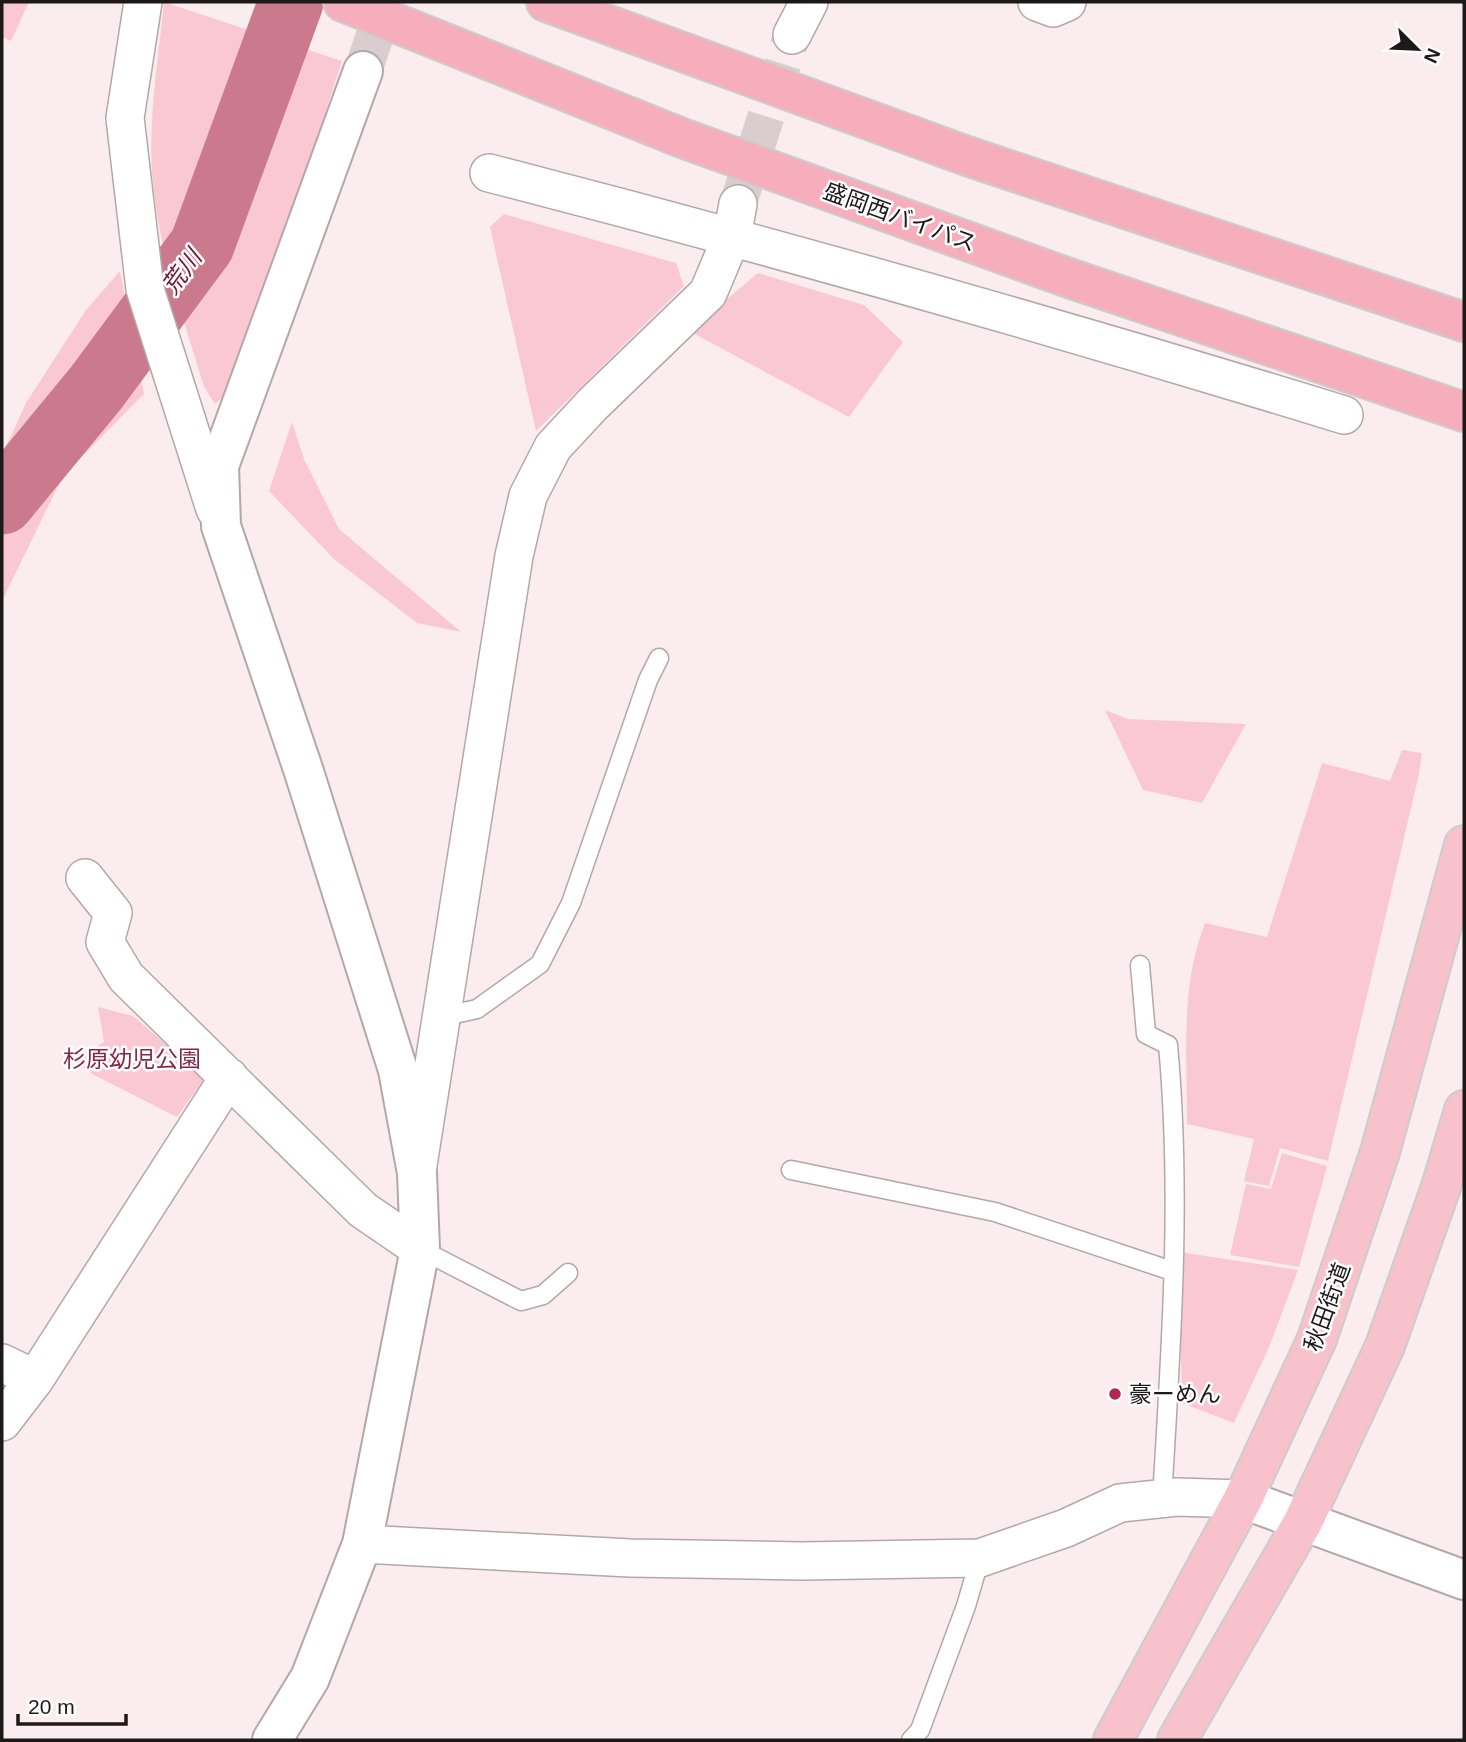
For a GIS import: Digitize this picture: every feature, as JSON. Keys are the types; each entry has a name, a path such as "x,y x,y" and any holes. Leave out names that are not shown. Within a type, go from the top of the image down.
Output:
{"highway":[{"path":"546,2 967,156 1464,322"},
{"name":"盛岡西バイパス","path":"353,5 682,138 1066,278 1464,412"}],"main road":[{"name":"秋田街道","path":"1113,1740 1243,1499 1317,1339 1380,1152 1464,845"},
{"path":"1177,1740 1303,1522 1385,1346 1441,1187 1464,1110"}],"street":[{"path":"143,2 125,118 145,289 304,772 398,1070 417,1173 420,1249 362,1544 310,1678 272,1740"},
{"path":"792,35 808,2"},
{"path":"1037,2 1053,8 1068,2"},
{"path":"221,526 219,466 363,71"},
{"path":"489,173 735,220 1122,347 1344,415"},
{"path":"417,1173 513,556 528,496 553,447 593,404 708,293 735,220"},
{"path":"85,878 113,913 105,942 126,976 363,1210 420,1249"},
{"path":"2,1422 35,1379 229,1077"},
{"path":"2,1363 35,1379"},
{"path":"362,1544 630,1558 802,1561 980,1558 1066,1528 1120,1503 1162,1499 1243,1499 1464,1580"}],"lane":[{"path":"441,1017 477,1009 540,964 571,904 648,680 659,658"},
{"path":"1140,965 1146,1034 1168,1045 1174,1116 1172,1334 1162,1499"},
{"path":"791,1170 995,1212 1172,1271"},
{"path":"420,1249 521,1301 543,1295 568,1273"},
{"path":"911,1740 920,1730 925,1718 966,1606 980,1558"}],"green space":[{"path":"2,2 29,2 11,41 2,37"},
{"path":"164,2 342,61 294,210 226,395 215,404 204,387 174,287 156,210 151,139"},
{"path":"504,214 676,263 684,286 536,431 490,227"},
{"path":"120,271 144,394 63,476 2,601 2,455 26,403 86,310"},
{"path":"758,273 864,305 903,342 849,417 689,331"},
{"path":"292,422 304,459 339,529 461,632 417,623 334,559 269,491"},
{"path":"1105,710 1128,719 1246,724 1202,803 1143,790"},
{"path":"1402,750 1422,753 1419,774 1328,1161 1280,1148 1269,1186 1244,1181 1254,1139 1187,1124 1188,997 1197,947 1205,923 1267,937 1322,763 1390,781"},
{"name":"杉原幼児公園","path":"98,1007 133,1016 205,1078 177,1117 94,1075 74,1061 104,1042"},
{"path":"1282,1153 1327,1166 1299,1267 1230,1255 1246,1184 1271,1189"},
{"path":"1179,1252 1298,1270 1270,1345 1234,1423 1182,1403"}],"waterway":[{"name":"荒川","path":"2,502 96,388 202,245 291,2"}],"tunnel":[{"path":"363,71 386,2"},
{"path":"738,204 792,35"}],"place":[{"name":"豪ーめん","path":"1115,1394"}]}
